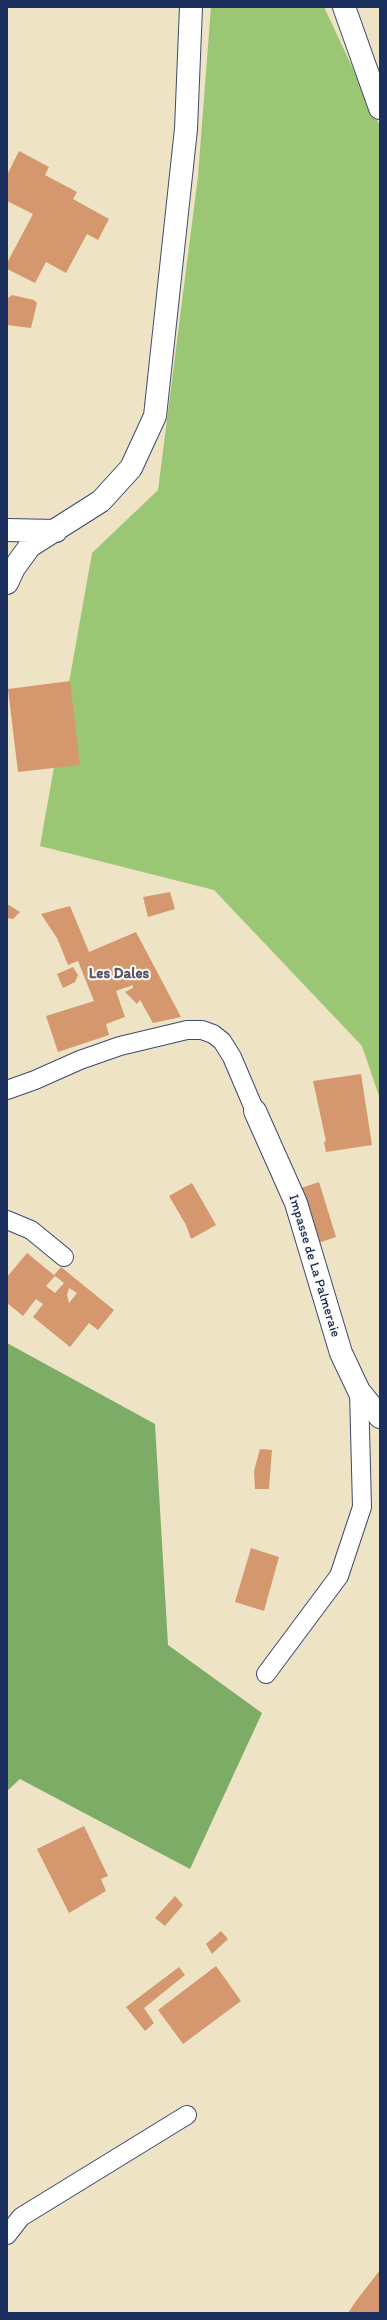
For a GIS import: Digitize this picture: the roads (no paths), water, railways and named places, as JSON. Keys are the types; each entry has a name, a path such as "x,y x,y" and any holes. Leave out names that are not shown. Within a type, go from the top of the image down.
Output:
{"street":[{"path":"7,583 14,568 30,546 57,531 101,501 131,468 155,416 186,129 191,7"},
{"path":"344,7 380,108"},
{"path":"7,530 57,531"},
{"name":"Impasse de La Palmeraie","path":"255,1111 296,1203 341,1353 359,1391 380,1417"}],"lane":[{"path":"7,1090 35,1080 80,1060 120,1046 187,1030 202,1030 213,1034 222,1041 232,1057 255,1111"},
{"path":"7,1220 31,1230 64,1257"},
{"path":"266,1674 339,1576 353,1535 362,1507 359,1391"},
{"path":"7,2235 21,2217 187,2115"}],"district":[{"name":"Les Dales","path":"119,974"}]}
